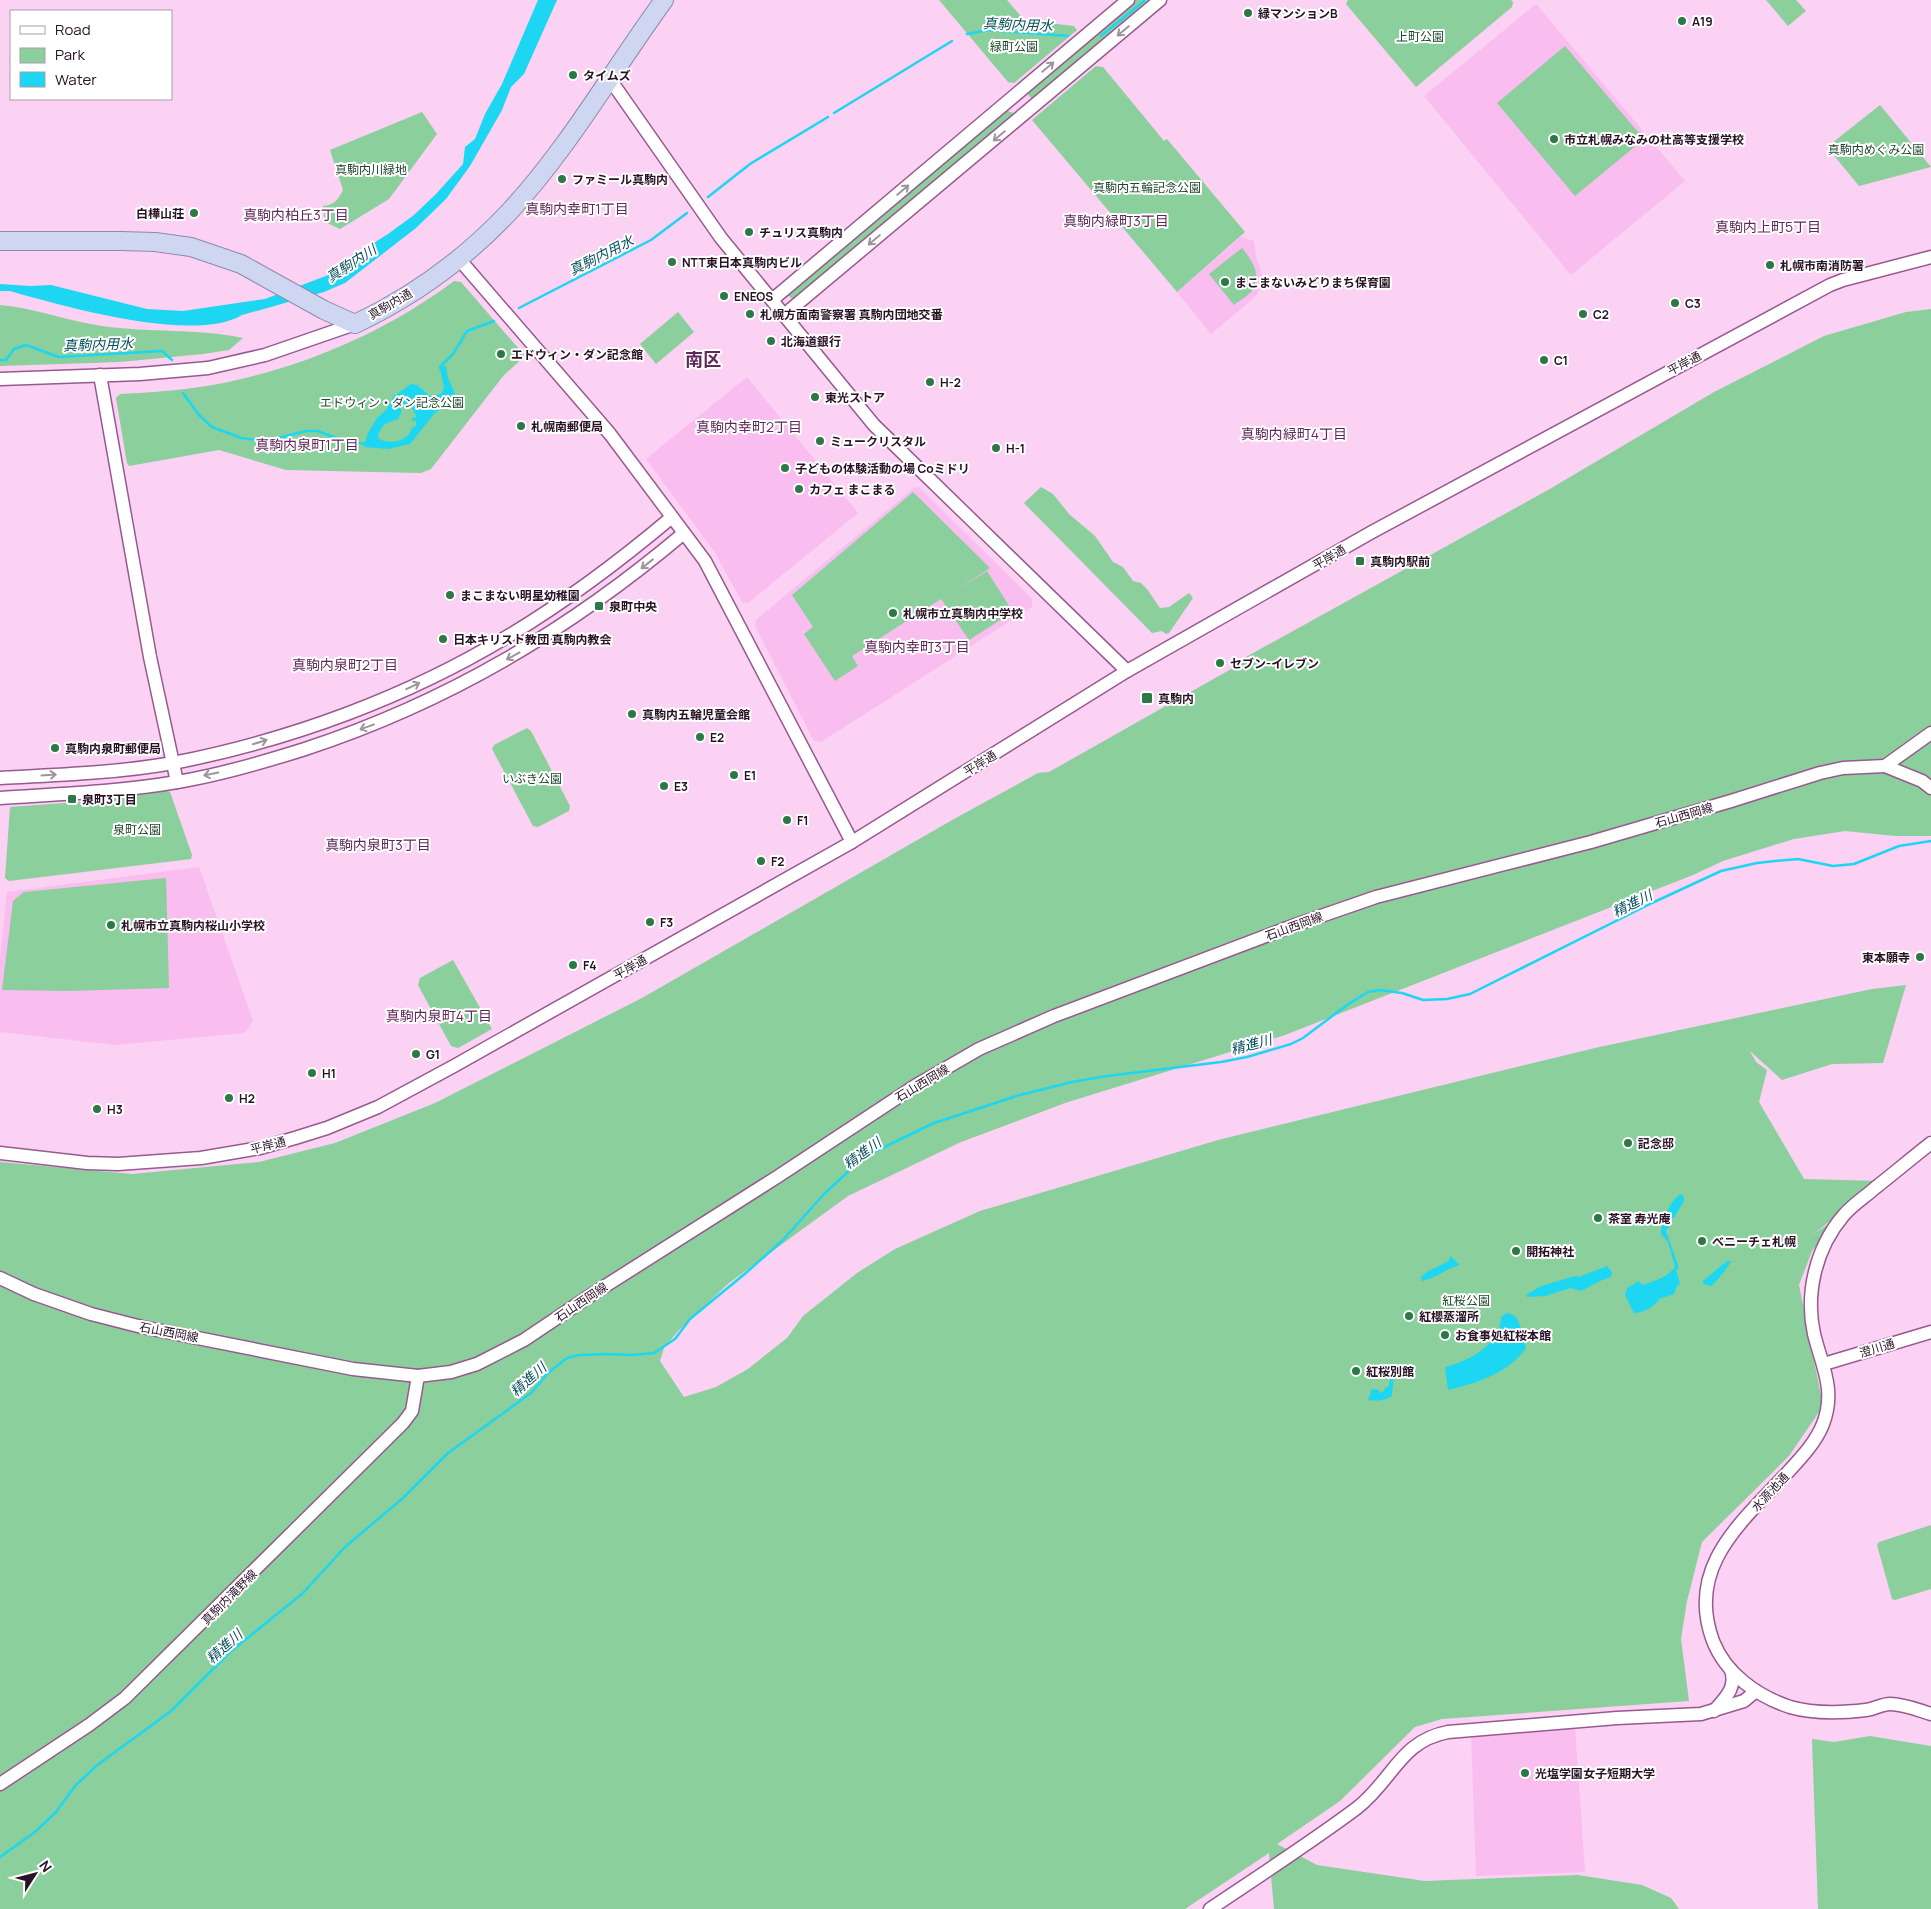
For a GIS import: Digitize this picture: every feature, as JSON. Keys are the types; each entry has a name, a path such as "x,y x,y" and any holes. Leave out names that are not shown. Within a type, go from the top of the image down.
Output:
{"highway":[{"name":"真駒内通","path":"0,241 147,242 191,247 241,264 324,310 354,324 415,290 459,258 493,228 529,189 565,141 664,0"}],"street":[{"path":"772,300 1128,0"},
{"path":"784,315 1160,0"},
{"path":"609,78 721,238 874,425 1127,671"},
{"name":"平岸通","path":"0,1153 87,1163 172,1162 260,1148 327,1128 378,1107 852,842 1127,671 1386,525 1789,306 1843,280 1931,257"},
{"path":"459,258 610,434 712,572 852,842"},
{"path":"0,380 140,374 208,368 265,355 354,324"},
{"path":"100,375 150,657 177,782"},
{"path":"0,778 87,773 172,763 250,745 346,714 422,681 509,636 597,577 672,517"},
{"path":"0,798 177,782 233,770 292,753 382,721 423,703 522,651 581,613 624,582 684,533"},
{"path":"1885,766 1931,733"},
{"path":"1885,766 1922,781 1931,788"},
{"name":"石山西岡線","path":"0,1278 42,1297 91,1314 142,1327 353,1369 418,1376 451,1372 477,1364 524,1340 590,1295 915,1086 979,1050 1054,1016 1295,925 1376,897 1591,842 1820,773 1843,768 1885,766"},
{"name":"水源池通","path":"1931,1143 1844,1214 1830,1234 1813,1276 1810,1301 1814,1335 1824,1364 1828,1392 1827,1409 1822,1425 1812,1444 1798,1462 1731,1535 1720,1550 1711,1570 1706,1594 1707,1619 1718,1653 1731,1670 1756,1691 1792,1707 1827,1713 1867,1710 1889,1704 1931,1714"},
{"name":"澄川通","path":"1824,1364 1931,1332"},
{"name":"真駒内滝野線","path":"0,1784 89,1725 125,1698 179,1646 403,1423 412,1411 418,1376"},
{"path":"1714,1711 1733,1686 1734,1678 1731,1670"},
{"path":"1210,1909 1357,1808 1382,1785 1406,1753 1415,1745 1433,1735 1448,1732 1607,1719 1701,1714 1744,1702 1756,1691"}],"shaded area":[{"name":"市立札幌みなみの杜高等支援学校","path":"1536,4 1685,181 1571,275 1424,96"},
{"name":"まこまないみどりまち保育園","path":"1241,237 1254,241 1256,257 1262,274 1262,285 1255,297 1211,334 1177,292"},
{"path":"747,377 858,513 748,603 742,602 714,551 646,459"},
{"name":"札幌市立真駒内中学校","path":"919,487 1032,599 1032,607 821,742 814,741 755,626 756,620 914,488"},
{"name":"札幌市立真駒内桜山小学校","path":"199,867 253,1021 245,1033 115,1045 0,1032 0,958 7,892"},
{"name":"光塩学園女子短期大学","path":"1575,1728 1585,1872 1476,1876 1471,1733"}],"green space":[{"name":"緑町公園","path":"939,0 1007,0 1024,20 1074,26 1077,30 1014,83 1008,82"},
{"path":"1136,0 1154,0 1033,101 1026,92"},
{"name":"上町公園","path":"1348,0 1511,0 1513,2 1512,7 1416,87 1346,4"},
{"path":"1766,0 1796,0 1806,11 1788,26"},
{"path":"1565,46 1644,139 1575,196 1497,103"},
{"name":"真駒内五輪記念公園","path":"1096,66 1103,67 1164,141 1167,139 1245,232 1177,292 1032,120"},
{"name":"真駒内めぐみ公園","path":"1880,105 1931,167 1859,186 1827,147"},
{"path":"1006,110 1013,113 1012,117 793,300 787,294"},
{"name":"真駒内川緑地","path":"422,112 437,134 389,199 340,229 325,222 323,206 335,201 343,190 330,150"},
{"path":"1242,248 1252,262 1256,278 1252,291 1234,305 1209,274"},
{"name":"エドウィン・ダン記念公園","path":"454,281 461,282 525,356 504,375 431,469 421,473 286,470 219,450 129,466 127,463 116,398 120,394 196,388 270,372 298,363 353,341 379,328 405,314"},
{"path":"0,305 102,326 208,333 243,338 229,350 203,354 120,362 0,366"},
{"name":"紅桜公園","path":"1931,309 1931,836 1895,836 1845,831 1794,839 1723,861 1693,875 1285,1035 1065,1103 961,1142 848,1196 729,1283 679,1330 664,1348 660,1361 684,1397 716,1387 748,1369 787,1338 803,1316 857,1273 895,1249 980,1211 1218,1140 1595,1048 1872,989 1906,985 1883,1063 1832,1064 1782,1080 1750,1051 1756,1062 1767,1070 1759,1102 1804,1179 1879,1181 1812,1235 1836,1219 1812,1251 1799,1285 1823,1406 1789,1456 1702,1542 1687,1601 1681,1639 1689,1701 1442,1719 1415,1727 1340,1801 1277,1844 1317,1865 1425,1881 1578,1875 1642,1885 1671,1898 1679,1909 1274,1909 1269,1853 1185,1909 0,1909 0,1162 132,1174 259,1162 335,1143 435,1103 642,998 954,819 1038,773 1049,772 1233,668 1235,663 1548,490 1714,392 1824,336 1906,312"},
{"path":"678,312 694,332 656,364 640,344"},
{"path":"1041,487 1053,494 1069,514 1095,536 1113,562 1123,567 1133,581 1141,583 1160,608 1169,607 1189,593 1193,598 1169,633 1166,634 1162,631 1152,633 1024,503"},
{"path":"913,492 990,568 954,592 987,571 1013,612 969,640 941,599 852,656 858,666 835,681 804,634 813,627 792,595"},
{"name":"いぶき公園","path":"527,728 531,731 570,806 569,811 538,827 533,826 492,749 494,745"},
{"name":"泉町公園","path":"161,787 170,792 192,855 191,859 9,881 5,878 10,807 93,801"},
{"path":"166,878 169,988 70,991 2,990 13,901 24,892"},
{"path":"453,960 492,1029 458,1048 451,1046 418,985 420,978"},
{"path":"1931,1525 1931,1589 1895,1600 1892,1599 1877,1545 1879,1542"},
{"path":"1870,1736 1931,1746 1931,1909 1818,1909 1812,1739 1834,1742"}],"water":[{"name":"真駒内川","path":"538,0 557,0 524,74 511,87 502,110 470,166 446,199 416,228 345,283 324,292 220,323 193,326 128,320 10,291 0,291 0,284 51,285 147,309 183,311 265,299 331,274 336,267 414,215 463,164 465,147 475,139 485,114 502,84"},
{"path":"446,366 448,378 455,394 450,397 447,394 444,397 445,406 435,413 410,444 388,449 364,447 368,433 377,418 387,409 393,397 411,384 417,385 430,396 441,394 444,388 440,367","holes":["403,405 411,407 417,417 412,418 412,421 416,421 416,426 412,428 407,436 393,442 379,439 378,435 382,428 398,419 402,411 400,408"]},
{"path":"1681,1194 1684,1197 1684,1201 1666,1231 1679,1268 1676,1270 1680,1284 1677,1286 1674,1294 1659,1299 1645,1311 1634,1313 1625,1295 1627,1288 1639,1281 1642,1285 1660,1279 1675,1267 1668,1242 1661,1234 1667,1212 1673,1201"},
{"path":"1450,1256 1460,1265 1422,1281 1421,1277 1449,1261"},
{"path":"1727,1261 1731,1261 1711,1286 1703,1284 1703,1281"},
{"path":"1607,1266 1612,1272 1611,1277 1581,1291 1570,1288 1545,1296 1527,1297 1526,1295 1541,1286 1575,1276 1579,1277"},
{"path":"1507,1313 1512,1314 1518,1321 1526,1348 1514,1361 1500,1371 1476,1382 1448,1390 1445,1367 1473,1356 1482,1350 1496,1335 1500,1327 1501,1317"},
{"path":"1380,1364 1393,1377 1392,1396 1381,1400 1368,1400 1372,1389 1379,1390 1380,1393 1388,1387 1390,1380 1388,1374 1379,1369 1374,1370 1376,1365"}],"waterway":[{"name":"真駒内用水","path":"1101,36 1144,1"},
{"name":"真駒内用水","path":"967,34 988,30 1068,36"},
{"name":"真駒内用水","path":"834,113 952,41"},
{"name":"真駒内用水","path":"708,197 750,164 828,117"},
{"name":"真駒内用水","path":"519,308 651,240 687,213"},
{"name":"真駒内用水","path":"441,370 440,367 453,354 467,331 494,321"},
{"name":"真駒内用水","path":"0,360 6,360 14,349 26,345 59,357 162,351 172,360"},
{"name":"真駒内用水","path":"183,393 199,415 212,427 241,438 266,441 306,431 318,431 336,438 364,444 366,442"},
{"name":"精進川","path":"0,1857 35,1832 56,1812 75,1786 96,1766 171,1711 230,1652 302,1594 345,1547 403,1498 448,1453 531,1393 548,1373 567,1358 579,1355 654,1353 675,1339 690,1319 782,1241 824,1194 850,1170 874,1152 934,1123 1020,1095 1072,1082 1107,1076 1221,1062 1247,1057 1291,1044 1303,1038 1347,1005 1368,992 1380,990 1402,993 1423,1000 1447,999 1470,994 1652,903 1721,871 1757,863 1798,859 1833,866 1854,864 1899,846 1931,841"}],"place":[{"name":"緑マンションB","path":"1248,13"},
{"name":"A19","path":"1682,21"},
{"name":"タイムズ","path":"573,75"},
{"name":"市立札幌みなみの杜高等支援学校","path":"1554,139"},
{"name":"ファミール真駒内","path":"562,179"},
{"name":"白樺山荘","path":"194,213"},
{"name":"チュリス真駒内","path":"749,232"},
{"name":"NTT東日本真駒内ビル","path":"672,262"},
{"name":"札幌市南消防署","path":"1770,265"},
{"name":"まこまないみどりまち保育園","path":"1225,282"},
{"name":"ENEOS","path":"724,296"},
{"name":"C3","path":"1675,303"},
{"name":"札幌方面南警察署 真駒内団地交番","path":"750,314"},
{"name":"C2","path":"1583,314"},
{"name":"北海道銀行","path":"771,341"},
{"name":"エドウィン・ダン記念館","path":"501,354"},
{"name":"C1","path":"1544,360"},
{"name":"H-2","path":"930,382"},
{"name":"東光ストア","path":"815,397"},
{"name":"札幌南郵便局","path":"521,426"},
{"name":"ミュークリスタル","path":"820,441"},
{"name":"H-1","path":"996,448"},
{"name":"子どもの体験活動の場 Coミドリ","path":"785,468"},
{"name":"カフェ まこまる","path":"799,489"},
{"name":"真駒内駅前","path":"1360,561"},
{"name":"まこまない明星幼稚園","path":"450,595"},
{"name":"泉町中央","path":"599,606"},
{"name":"札幌市立真駒内中学校","path":"893,613"},
{"name":"日本キリスト教団 真駒内教会","path":"443,639"},
{"name":"セブン-イレブン","path":"1220,663"},
{"name":"真駒内","path":"1147,698"},
{"name":"真駒内五輪児童会館","path":"632,714"},
{"name":"E2","path":"700,737"},
{"name":"真駒内泉町郵便局","path":"55,748"},
{"name":"E1","path":"734,775"},
{"name":"E3","path":"664,786"},
{"name":"泉町3丁目","path":"72,799"},
{"name":"F1","path":"787,820"},
{"name":"F2","path":"761,861"},
{"name":"F3","path":"650,922"},
{"name":"札幌市立真駒内桜山小学校","path":"111,925"},
{"name":"東本願寺","path":"1920,957"},
{"name":"F4","path":"573,965"},
{"name":"G1","path":"416,1054"},
{"name":"H1","path":"312,1073"},
{"name":"H2","path":"229,1098"},
{"name":"H3","path":"97,1109"},
{"name":"記念邸","path":"1628,1143"},
{"name":"茶室 寿光庵","path":"1598,1218"},
{"name":"べニーチェ札幌","path":"1702,1241"},
{"name":"開拓神社","path":"1516,1251"},
{"name":"紅櫻蒸溜所","path":"1409,1316"},
{"name":"お食事処紅桜本館","path":"1445,1335"},
{"name":"紅桜別館","path":"1356,1371"},
{"name":"光塩学園女子短期大学","path":"1525,1773"}],"district":[{"name":"真駒内幸町1丁目","path":"577,208"},
{"name":"真駒内柏丘3丁目","path":"296,214"},
{"name":"真駒内緑町3丁目","path":"1116,220"},
{"name":"真駒内上町5丁目","path":"1768,226"},
{"name":"南区","path":"703,359"},
{"name":"真駒内幸町2丁目","path":"749,426"},
{"name":"真駒内緑町4丁目","path":"1294,433"},
{"name":"真駒内泉町1丁目","path":"307,444"},
{"name":"真駒内幸町3丁目","path":"917,646"},
{"name":"真駒内泉町2丁目","path":"345,664"},
{"name":"真駒内泉町3丁目","path":"378,844"},
{"name":"真駒内泉町4丁目","path":"439,1015"}]}
